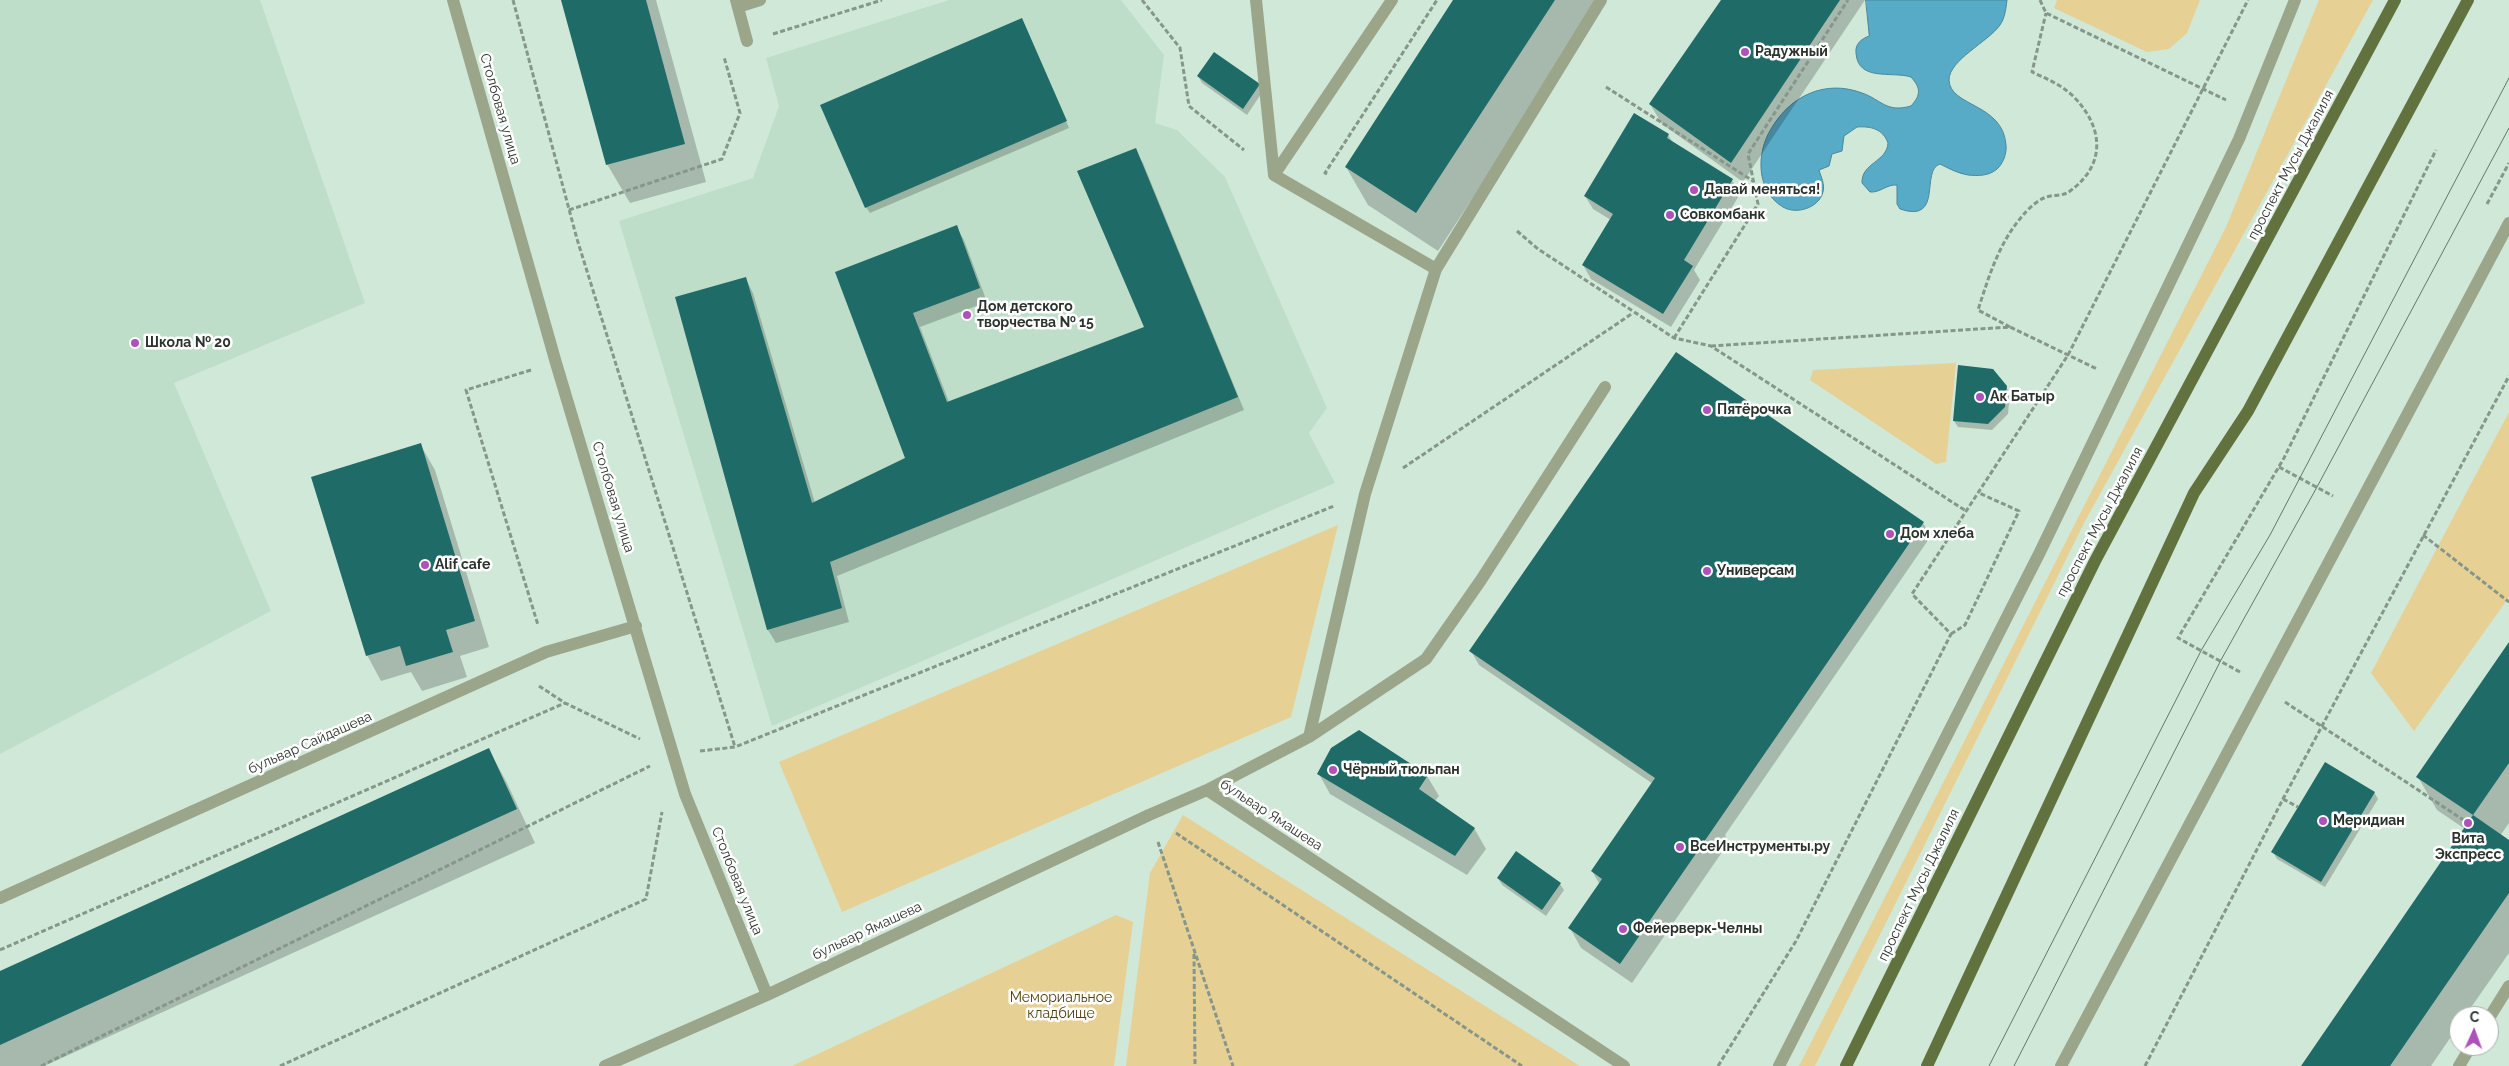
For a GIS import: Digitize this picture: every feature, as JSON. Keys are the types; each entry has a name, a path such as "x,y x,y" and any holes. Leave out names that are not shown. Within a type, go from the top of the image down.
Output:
{"main road":[{"name":"проспект Мусы Джалиля","path":"1846,1066 2095,561 2395,0"},
{"path":"1927,1066 2194,493 2248,411 2468,0"}],"street":[{"name":"Столбовая улица","path":"453,0 556,363 685,794 768,996"},
{"path":"747,41 737,3 760,0"},
{"path":"1256,0 1274,175"},
{"path":"1274,175 1392,0"},
{"path":"1309,737 1365,494 1436,269 1601,0"},
{"path":"1779,1066 2044,543 2239,139 2295,0"},
{"path":"1274,175 1436,269"},
{"path":"2061,1066 2509,223"},
{"path":"1207,790 1309,737 1426,658 1481,580 1604,387"},
{"name":"бульвар Сайдашева","path":"0,898 546,652 636,626"},
{"name":"бульвар Ямашева","path":"605,1066 768,996 1149,815 1207,790 1624,1066"},
{"path":"2496,1006 2509,986"}],"path":[{"path":"513,0 569,210 735,747"},
{"path":"569,210 722,159 740,112 723,52 747,41 882,0"},
{"path":"1142,0 1180,48 1189,106 1274,175 1325,173 1334,178"},
{"path":"1325,173 1437,0"},
{"path":"1674,338 1758,204 1748,154 1848,0"},
{"path":"2040,0 2046,12 2230,102"},
{"path":"1951,634 1912,594 2068,355 2248,0"},
{"path":"2046,12 2032,72 2058,84 2074,97 2089,116 2095,131 2098,150 2093,169 2082,182 2068,193 2044,198 2024,214 1995,257 1978,310 2099,370 2102,363"},
{"path":"1606,87 1753,181"},
{"path":"2436,150 2279,467 2178,638 2221,660 2262,685 2323,728 2468,823"},
{"path":"1517,231 1538,249 1633,313 1674,338 1711,346 2010,327"},
{"path":"41,1066 673,755 735,747 1365,494 1633,313"},
{"path":"1711,346 1966,511"},
{"path":"546,652 466,390 556,363"},
{"path":"2145,1066 2283,799 2323,728 2423,535 2509,376"},
{"path":"2279,467 2342,501"},
{"path":"1718,1066 1796,941 1951,634 1966,625 2020,511 1979,492"},
{"path":"2423,535 2509,602"},
{"path":"514,668 565,703 673,755"},
{"path":"0,950 565,703"},
{"path":"2283,799 2298,807"},
{"path":"280,1066 646,899 664,803"},
{"path":"1149,815 1233,1066"},
{"path":"1149,815 1522,1066"},
{"path":"1194,949 1195,1066"}],"shaded area":[{"name":"Школа № 20","path":"0,0 260,0 365,303 174,383 271,611 0,754"},
{"name":"Дом детского творчества № 15","path":"949,0 1121,0 1164,55 1155,123 1177,130 1225,177 1327,408 1309,433 1335,483 772,726 619,221 753,178 779,106 766,58"}],"green space":[{"path":"2057,0 2200,0 2187,33 2169,49 2147,52 2054,8"},
{"path":"2319,0 2373,0 2084,523 1815,1066 1799,1066 2226,227"},
{"path":"1956,363 1946,462 1936,464 1810,380 1813,370"},
{"path":"2509,412 2509,597 2414,731 2371,673"},
{"path":"1338,525 1291,717 842,912 779,762"},
{"path":"1183,815 1580,1066 1126,1066 1150,873"},
{"name":"Мемориальное кладбище","path":"1116,915 1133,922 1114,1066 792,1066"}],"water":[{"path":"1866,0 2007,0 2000,25 1955,65 1949,80 1952,89 1958,96 1987,113 1996,121 2003,131 2006,145 2004,158 1999,167 1994,171 1979,175 1960,173 1940,164 1934,168 1927,203 1922,209 1914,212 1900,209 1897,204 1897,185 1870,192 1862,183 1865,171 1879,159 1887,149 1888,143 1883,134 1876,129 1857,127 1844,136 1842,151 1832,154 1829,166 1819,170 1823,189 1821,198 1812,206 1800,210 1788,209 1774,200 1763,182 1761,160 1766,139 1771,129 1788,107 1810,93 1835,88 1862,93 1885,105 1896,108 1911,106 1917,98 1918,88 1911,77 1869,72 1858,62 1856,47 1861,40 1869,36"}],"building":[{"path":"561,0 646,0 685,144 606,165"},
{"path":"1453,0 1555,0 1416,213 1345,167"},
{"name":"Радужный","path":"1721,0 1840,0 1731,163 1649,104"},
{"path":"1022,18 1067,121 865,208 820,105"},
{"path":"1214,52 1260,84 1243,109 1197,76"},
{"path":"1634,113 1669,134 1667,138 1733,179 1684,260 1693,266 1663,314 1582,265 1613,214 1584,196"},
{"path":"1136,148 1238,397 830,562 842,608 767,630 675,297 746,277 812,503 905,458 835,272 957,225 980,288 913,313 947,402 1144,327 1077,171"},
{"name":"Универсам","path":"1676,352 1924,522 1620,964 1568,928 1602,879 1591,871 1655,778 1469,651"},
{"name":"Ак Батыр","path":"1958,365 1993,369 2007,386 2005,407 1988,424 1953,421"},
{"path":"421,443 475,621 446,630 453,652 406,666 400,646 366,656 311,477"},
{"path":"2509,642 2509,763 2473,815 2416,777"},
{"path":"1359,730 1428,775 1419,789 1475,828 1455,856 1317,774 1331,748"},
{"path":"489,748 517,809 0,1045 0,971"},
{"path":"2325,762 2375,792 2321,882 2271,852"},
{"path":"2473,815 2509,840 2509,893 2390,1066 2301,1066"},
{"path":"1516,851 1561,883 1542,910 1497,878"}],"tram line":[{"path":"1989,1066 2202,649 2270,535 2509,78"},
{"path":"2014,1066 2221,660 2317,487 2509,128"}],"place":[{"name":"Радужный","path":"1745,52"},
{"name":"Давай меняться!","path":"1694,190"},
{"name":"Совкомбанк","path":"1670,215"},
{"name":"Дом детского творчества № 15","path":"967,315"},
{"name":"Школа № 20","path":"135,343"},
{"name":"Ак Батыр","path":"1980,397"},
{"name":"Пятёрочка","path":"1707,410"},
{"name":"Дом хлеба","path":"1890,534"},
{"name":"Alif cafe","path":"425,565"},
{"name":"Универсам","path":"1707,571"},
{"name":"Чёрный тюльпан","path":"1333,770"},
{"name":"Меридиан","path":"2323,821"},
{"name":"Вита Экспресс","path":"2468,823"},
{"name":"ВсеИнструменты.ру","path":"1680,847"},
{"name":"Фейерверк-Челны","path":"1623,929"}]}
